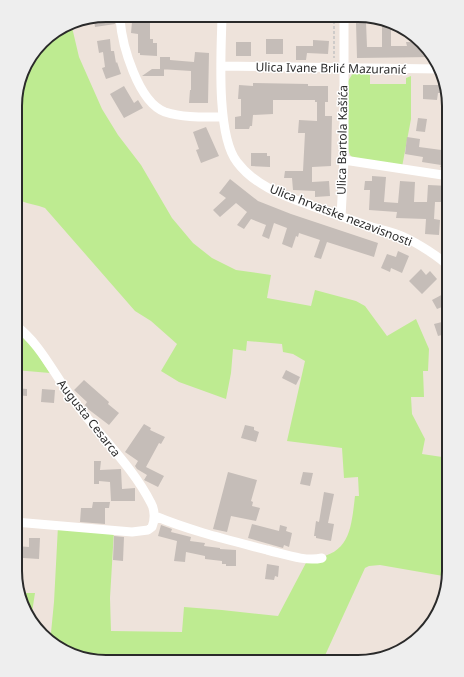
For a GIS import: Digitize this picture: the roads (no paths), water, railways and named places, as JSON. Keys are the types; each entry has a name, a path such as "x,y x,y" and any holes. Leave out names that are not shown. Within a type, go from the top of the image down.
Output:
{"street":[{"path":"120,22 121,35 128,58 142,91 153,104 163,111 174,115 186,117 223,117"},
{"name":"Ulica hrvatske nezavisnosti","path":"222,22 221,66 223,117 228,143 236,161 254,179 270,189 341,217 404,237 442,259"},
{"name":"Ulica Bartola Kašića","path":"341,217 344,160 344,22"},
{"name":"Ulica Ivane Brlić Mazuranić","path":"221,66 433,69"},
{"path":"344,160 442,175"},
{"name":"Augusta Cesarca","path":"22,331 33,341 85,416 133,473 152,505 154,516"},
{"path":"22,523 132,532 148,530 152,527 154,516 175,525 209,536 284,554 310,559 322,558"}]}
